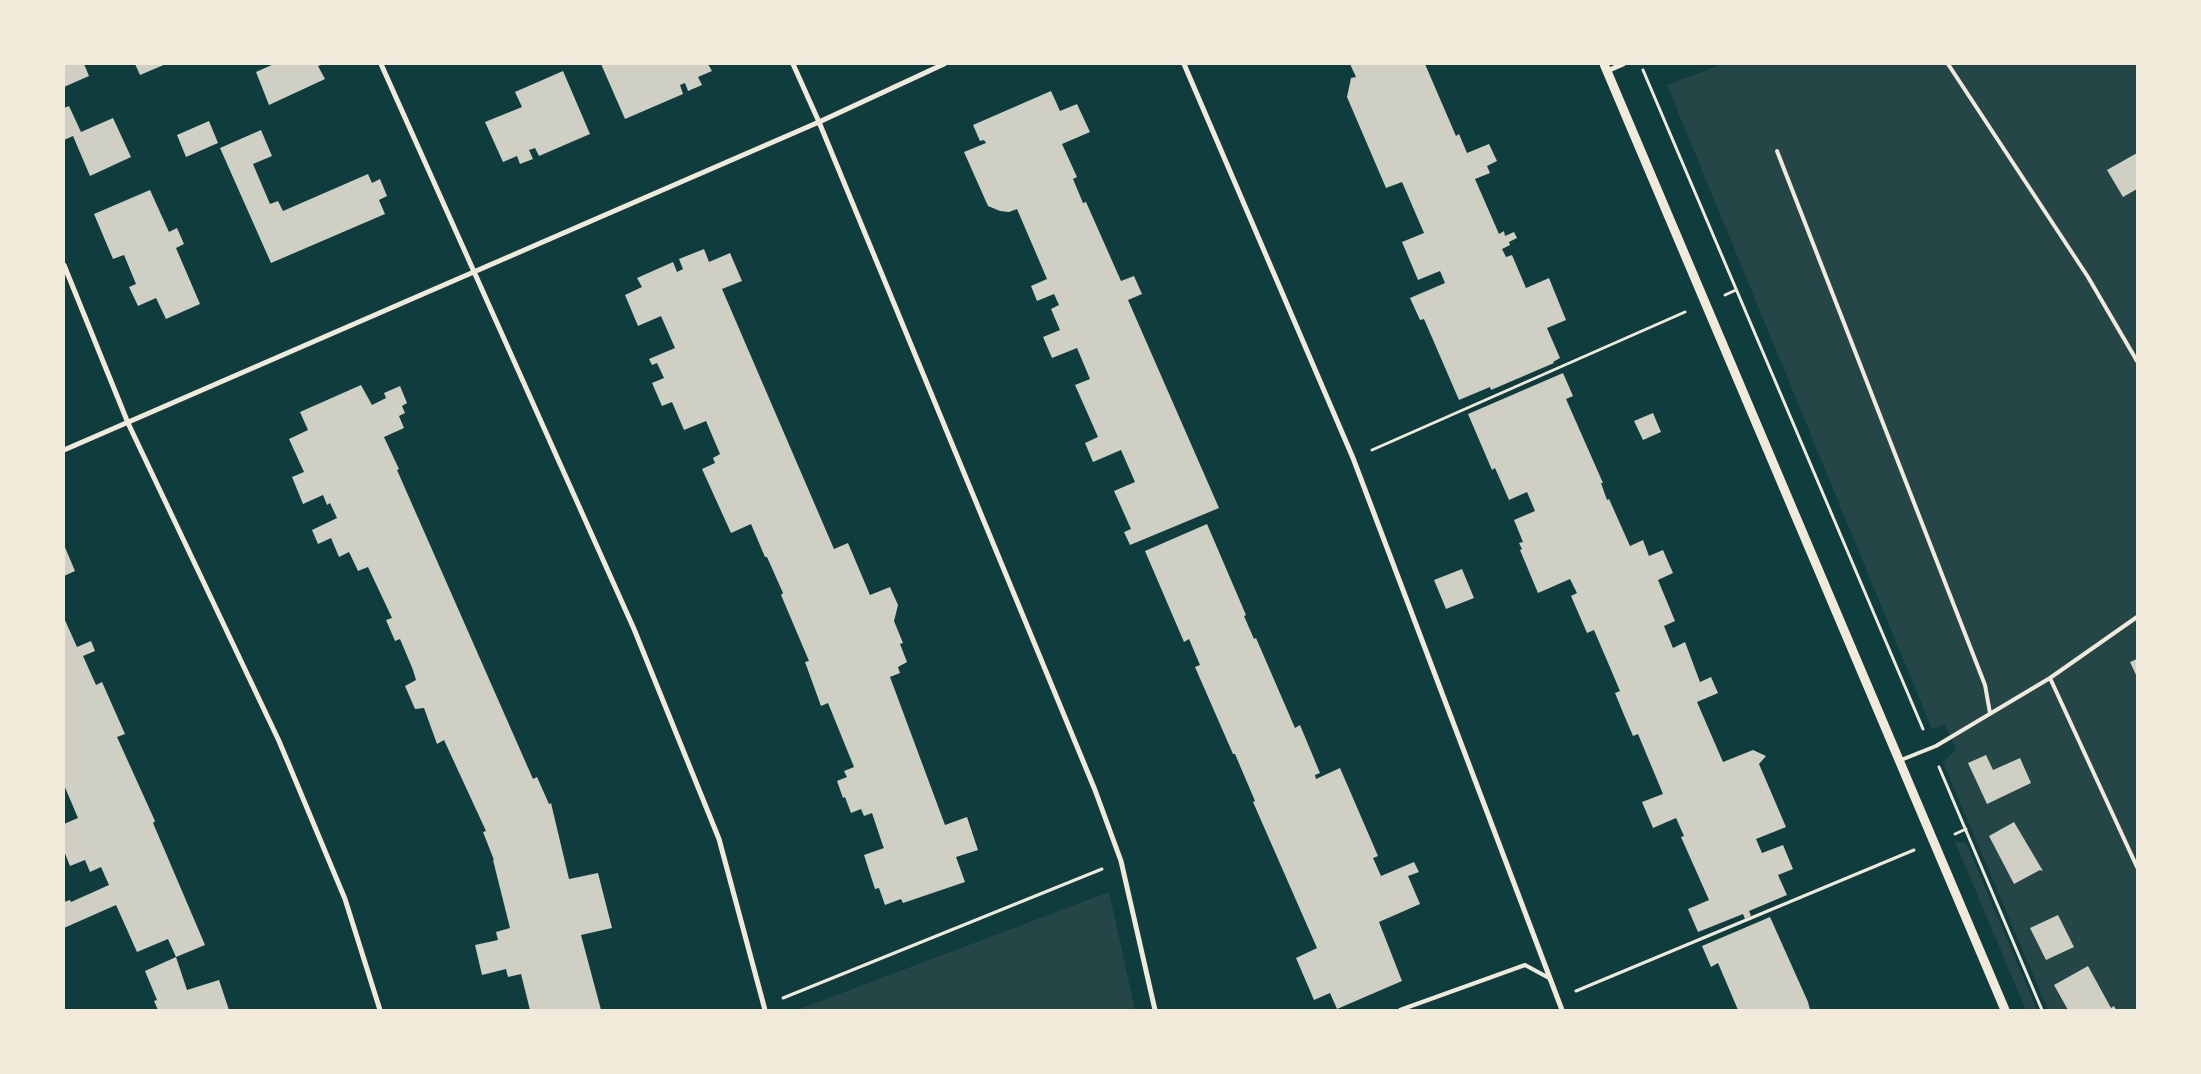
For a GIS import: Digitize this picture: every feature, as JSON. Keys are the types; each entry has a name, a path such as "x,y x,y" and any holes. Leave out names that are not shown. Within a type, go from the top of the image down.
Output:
{"street":[{"path":"381,64 634,629 719,839 764,1008"},
{"path":"793,64 819,122 1095,790 1121,861 1155,1010"},
{"path":"64,450 819,122 944,64"},
{"path":"1184,64 1354,458 1562,1010"},
{"path":"1624,64 1605,67 2006,1010"},
{"path":"64,265 128,423 279,741 346,899 380,1010"}],"lane":[{"path":"1948,64 2088,277 2137,361"},
{"path":"1777,151 1981,676 1990,713"},
{"path":"1900,761 1931,748 2050,678 2137,617"},
{"path":"2050,678 2137,867"},
{"path":"1400,1010 1525,965 1549,978"}],"path":[{"path":"1640,64 2042,1010"},
{"path":"1354,458 1705,303"},
{"path":"1549,978 1573,992 1934,843"},
{"path":"764,1008 1121,861"}],"shaded area":[{"path":"1723,64 2137,64 2137,1010 2048,1010 1943,762 1956,750 1945,724 1932,729 1667,85"},
{"path":"1955,842 1964,842 1967,845 2037,1010 2026,1010"},
{"path":"1109,892 1135,1010 797,1010"}],"building":[{"path":"64,64 84,64 89,76 64,87"},
{"path":"135,64 166,64 140,75"},
{"path":"274,64 324,64 318,66 325,79 269,105 256,72"},
{"path":"601,64 708,64 712,71 698,77 702,85 688,91 685,83 680,85 683,94 625,119"},
{"path":"1350,64 1425,64 1456,136 1459,134 1467,153 1489,144 1497,161 1487,166 1490,173 1475,179 1499,234 1504,231 1505,236 1514,232 1517,238 1509,242 1510,245 1502,249 1506,257 1512,255 1526,288 1549,278 1566,320 1547,328 1560,358 1554,363 1491,390 1490,387 1459,400 1424,319 1420,320 1410,298 1445,283 1440,271 1418,280 1402,242 1424,233 1402,182 1386,188 1347,97 1351,78 1356,77"},
{"path":"563,71 590,134 539,156 535,148 529,150 533,159 520,164 517,156 503,162 485,122 522,107 515,92"},
{"path":"1051,91 1060,111 1077,104 1090,132 1062,144 1077,177 1073,179 1083,203 1086,202 1121,281 1134,276 1142,294 1128,300 1219,508 1130,545 1124,532 1131,529 1114,491 1135,482 1121,450 1093,462 1085,443 1098,437 1075,385 1090,379 1077,348 1052,358 1043,337 1060,330 1051,309 1059,305 1054,294 1037,301 1031,286 1047,279 1017,209 1009,212 1000,211 988,206 964,152 986,143 984,140 980,141 973,125"},
{"path":"69,106 81,132 113,118 131,157 90,176 73,136 64,140 64,108"},
{"path":"209,121 218,143 186,157 177,135"},
{"path":"261,130 272,156 253,164 270,204 278,201 283,211 368,174 372,183 380,179 387,196 379,200 385,214 271,263 220,148"},
{"path":"2137,153 2137,189 2123,197 2107,170"},
{"path":"150,190 169,232 177,228 184,244 176,248 200,304 166,319 156,298 138,306 129,287 136,284 124,255 113,259 94,214"},
{"path":"704,249 709,262 730,253 742,281 722,289 834,549 848,543 870,595 890,587 898,605 894,621 903,643 900,644 907,662 898,667 900,673 890,677 945,825 967,817 978,850 956,857 965,882 903,903 901,899 885,905 879,888 875,889 864,855 884,848 872,813 864,816 861,809 851,813 845,797 843,798 837,781 847,777 844,771 854,767 828,703 821,706 805,662 809,661 767,557 765,557 751,524 731,533 702,469 715,463 713,458 720,454 706,421 684,430 672,402 662,406 652,383 664,378 657,363 652,365 649,359 675,348 661,316 638,326 625,295 642,287 637,278 673,262 677,272 683,269 679,259"},
{"path":"1563,373 1573,396 1566,399 1603,483 1601,483 1607,500 1609,499 1630,546 1643,540 1649,556 1663,550 1673,573 1658,580 1675,621 1664,626 1673,648 1685,642 1700,682 1711,677 1718,693 1697,702 1723,762 1753,750 1766,756 1759,764 1786,827 1756,839 1762,853 1783,845 1793,869 1778,875 1787,895 1749,911 1751,916 1745,919 1743,914 1698,932 1688,909 1709,900 1681,837 1684,836 1676,818 1653,828 1642,802 1663,794 1638,734 1633,736 1624,715 1615,693 1620,691 1594,630 1587,633 1571,596 1577,593 1570,579 1538,593 1520,550 1522,549 1519,543 1523,542 1514,520 1535,511 1527,492 1509,500 1495,468 1492,470 1468,414"},
{"path":"361,385 372,405 386,398 384,393 400,386 407,403 402,406 405,413 399,416 404,428 384,437 399,469 397,470 533,779 537,777 549,804 551,803 569,879 598,873 612,928 581,935 601,1010 530,1010 521,974 508,977 506,969 482,975 475,945 498,940 496,932 510,928 494,860 483,832 486,831 444,740 437,744 424,708 415,709 405,686 416,680 413,670 400,639 395,641 386,620 392,618 368,567 358,571 349,552 339,557 331,538 318,544 312,530 337,518 330,503 327,505 323,495 303,504 292,477 304,472 289,439 308,430 300,412"},
{"path":"1653,413 1661,432 1643,440 1634,421"},
{"path":"1207,524 1246,615 1244,616 1254,639 1256,638 1295,728 1300,725 1320,773 1315,775 1316,779 1340,768 1378,856 1373,858 1381,876 1414,862 1419,872 1408,876 1420,904 1379,922 1402,981 1337,1009 1330,993 1314,1000 1296,958 1317,948 1253,802 1255,801 1235,754 1233,754 1195,667 1200,665 1189,639 1184,642 1145,551"},
{"path":"64,545 75,571 64,576"},
{"path":"1462,569 1474,598 1446,609 1434,580"},
{"path":"64,618 77,647 91,641 95,651 83,656 96,685 102,682 125,734 117,737 155,821 153,823 205,945 176,957 168,939 137,952 116,905 64,928 64,902 70,900 71,902 109,885 101,867 90,872 85,860 70,866 64,851 64,824 78,818 64,785"},
{"path":"2137,659 2137,677 2130,662"},
{"path":"1986,755 1993,770 2020,758 2031,783 1987,804 1968,763"},
{"path":"2014,822 2043,871 2040,870 2014,884 1989,836"},
{"path":"2058,915 2074,947 2046,960 2030,928"},
{"path":"1770,917 1810,1010 1738,1010 1718,963 1711,967 1702,946"},
{"path":"176,957 187,990 219,980 229,1010 158,1010 154,1001 157,1000 145,971"},
{"path":"2088,966 2111,1008 2114,1006 2116,1010 2068,1010 2054,985"}]}
